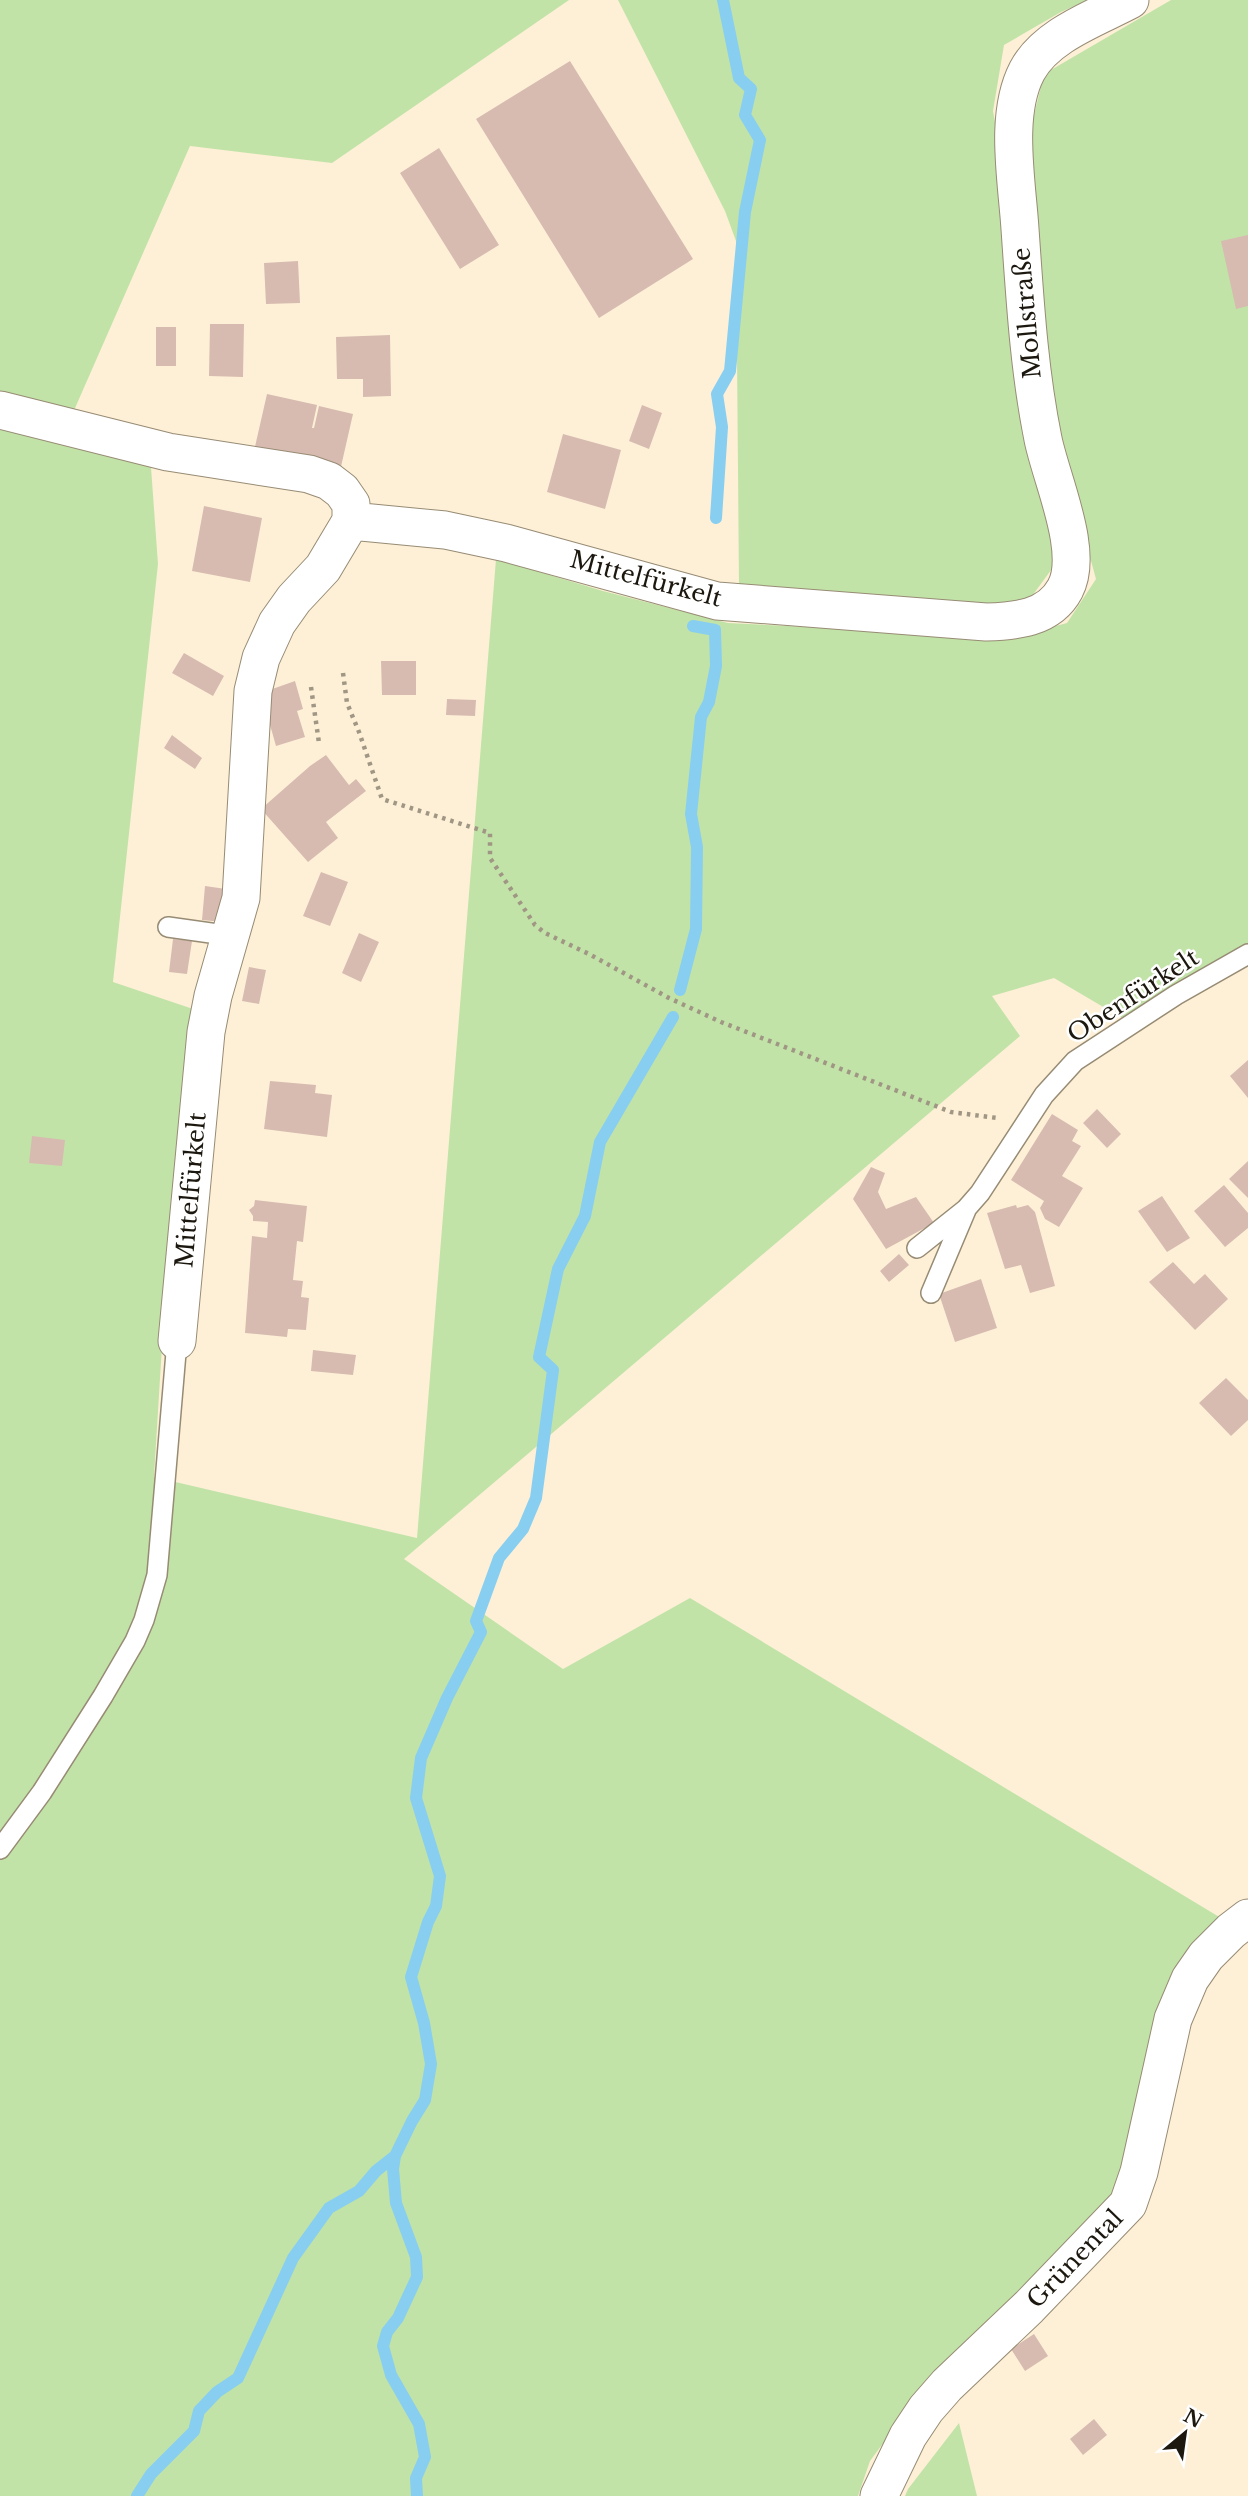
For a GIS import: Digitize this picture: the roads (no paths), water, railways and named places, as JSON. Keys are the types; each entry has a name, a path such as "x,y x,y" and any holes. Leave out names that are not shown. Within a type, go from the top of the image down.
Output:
{"street":[{"name":"Mollstraße","path":"986,622 1016,621 1046,609 1065,589 1070,573 1068,534 1044,443 1032,378 1015,153 1015,109 1018,94 1028,70 1039,55 1058,38 1130,0"},
{"path":"0,410 168,452 309,474 329,481 342,491 351,504 351,521"},
{"name":"Mittelfürkelt","path":"177,1341 206,1032 213,996 241,898 253,691 261,658 276,623 293,599 323,568 351,521 445,530 494,540 717,601 986,622"},
{"name":"Grünental","path":"879,2496 908,2436 940,2393 1030,2307 1128,2204 1139,2172 1177,2009 1190,1979 1206,1956 1248,1918"}],"lane":[{"path":"168,927 232,936"},
{"name":"Obenfürkelt","path":"966,1209 980,1194 1044,1095 1075,1061 1176,995 1248,954"},
{"path":"917,1248 966,1209"},
{"path":"931,1293 966,1209"},
{"name":"Mittelfürkelt","path":"0,1849 42,1792 130,1650 144,1620 157,1575 177,1341"}],"waterway":[{"path":"716,518 722,427 717,394 730,371 745,212 760,140 745,115 751,89 739,78 723,0"},
{"path":"680,990 696,929 697,847 691,814 701,717 709,702 716,666 715,630 693,626"},
{"path":"417,2496 416,2478 425,2457 419,2424 391,2375 383,2346 387,2332 398,2318 417,2277 416,2257 396,2203 393,2169 395,2156 425,2100 431,2064 424,2023 411,1977 428,1922 436,1906 440,1876 416,1798 421,1758 447,1698 481,1632 476,1621 499,1558 523,1529 536,1498 553,1370 539,1357 558,1269 585,1216 600,1142 673,1017"},
{"path":"137,2496 151,2474 194,2431 199,2411 217,2392 238,2378 293,2258 329,2208 359,2191 376,2171 395,2156"}]}
